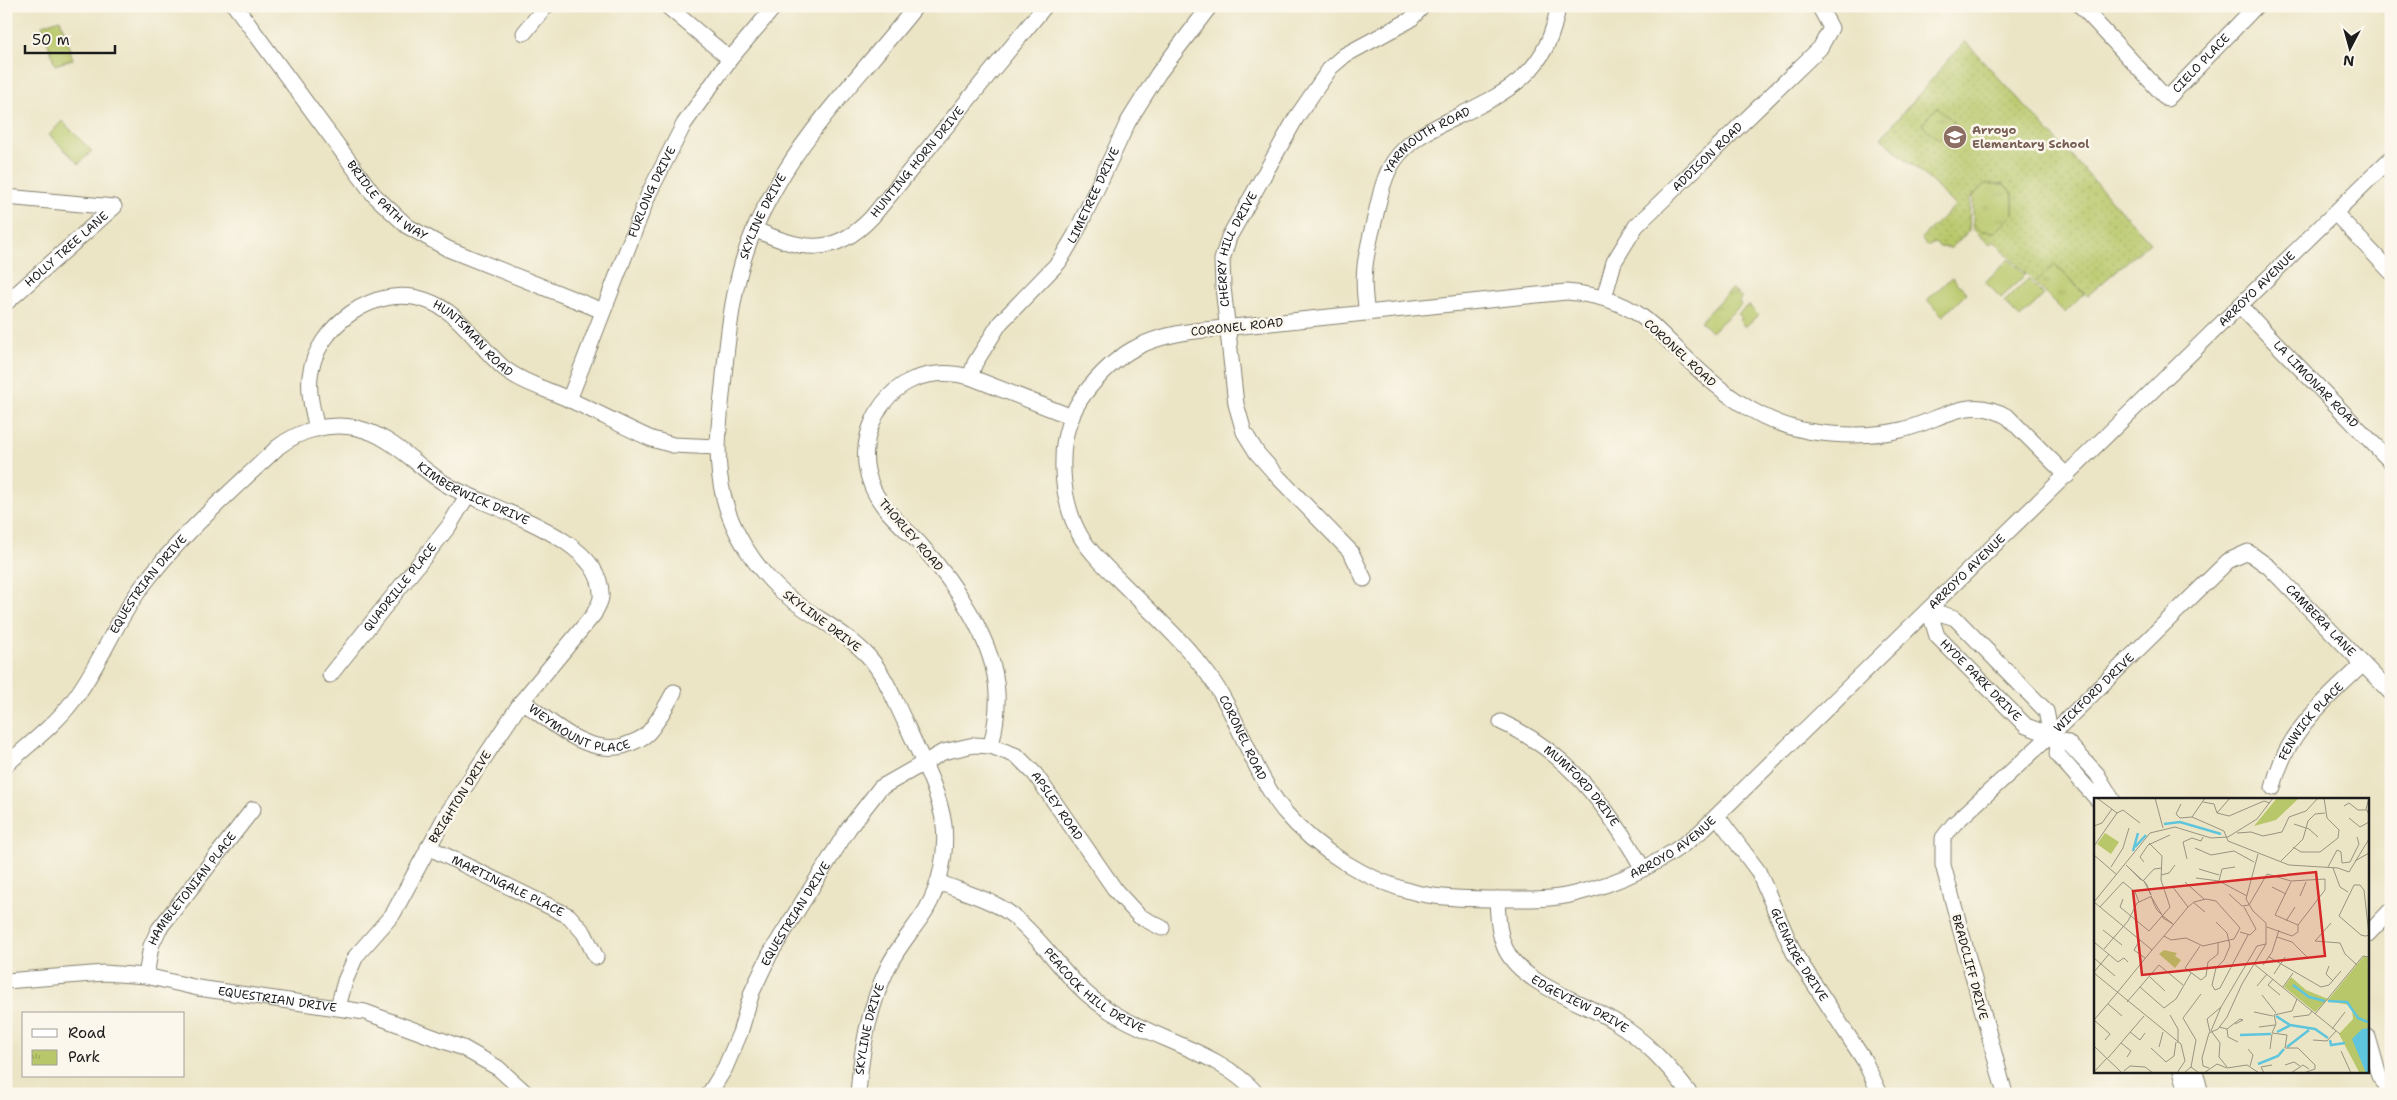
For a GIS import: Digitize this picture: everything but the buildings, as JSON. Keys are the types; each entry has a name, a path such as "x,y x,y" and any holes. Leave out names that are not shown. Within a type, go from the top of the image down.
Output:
{"street":[{"name":"BRIDLE PATH WAY","path":"235,6 368,187 407,226 448,249 603,311"},
{"path":"524,33 546,6"},
{"path":"667,6 730,59"},
{"name":"FURLONG DRIVE","path":"569,400 649,193 684,124 730,59 775,6"},
{"name":"SKYLINE DRIVE","path":"858,1094 862,1047 881,983 900,946 926,910 938,882 944,857 944,828 938,798 889,687 867,655 850,640 782,592 748,552 727,508 720,477 717,447 732,311 754,229 795,156 916,6"},
{"name":"HUNTING HORN DRIVE","path":"754,229 790,244 806,246 829,244 853,235 872,217 1046,6"},
{"name":"LIMETREE DRIVE","path":"970,377 976,362 1000,323 1059,262 1075,235 1128,122 1158,74 1210,6"},
{"name":"CHERRY HILL DRIVE","path":"1364,579 1351,552 1279,478 1257,453 1244,432 1236,404 1226,328 1222,260 1229,237 1296,118 1321,79 1344,54 1410,20 1422,6"},
{"name":"YARMOUTH ROAD","path":"1368,313 1363,285 1365,261 1383,182 1394,162 1405,148 1420,135 1488,102 1529,73 1540,59 1552,31 1558,6"},
{"name":"ADDISON ROAD","path":"1604,298 1614,262 1636,226 1820,48 1831,28 1818,6"},
{"name":"CIELO PLACE","path":"2081,6 2168,99 2256,6"},
{"name":"ARROYO AVENUE","path":"1497,899 1535,899 1572,895 1618,881 1682,846 1717,816 2391,158"},
{"name":"HOLLY TREE LANE","path":"6,197 114,207 6,302"},
{"path":"2335,213 2391,272"},
{"name":"CORONEL ROAD","path":"1497,899 1441,897 1415,893 1355,868 1336,857 1300,829 1284,811 1250,758 1225,701 1213,680 1191,652 1103,564 1080,536 1069,508 1062,467 1066,434 1081,398 1096,378 1109,365 1140,344 1174,333 1544,292 1566,292 1604,298 1641,316 1711,383 1733,400 1778,422 1826,434 1882,434 1920,425 1956,409 1983,406 1997,410 2008,417 2067,476"},
{"name":"HUNTSMAN ROAD","path":"316,428 309,393 310,374 321,344 346,316 363,305 400,296 424,299 453,315 469,329 505,369 529,383 652,439 673,445 717,447"},
{"name":"LA LIMONAR ROAD","path":"2240,306 2388,452"},
{"name":"THORLEY ROAD","path":"992,746 997,693 992,663 982,637 949,580 934,560 879,499 869,480 865,456 867,440 875,416 886,401 912,380 926,375 956,373 970,377 1072,417"},
{"name":"KIMBERWICK DRIVE","path":"316,428 354,428 378,434 432,475 468,496 532,523 569,544 588,560 599,580 601,598"},
{"name":"EQUESTRIAN DRIVE","path":"6,765 45,730 71,703 93,671 131,604 160,565 278,447 289,438 316,428"},
{"name":"QUADRILLE PLACE","path":"330,675 449,526 468,496"},
{"name":"CAMBERA LANE","path":"2248,552 2269,567 2391,693"},
{"name":"WICKFORD DRIVE","path":"1943,838 1988,792 2055,739 2228,561 2248,552"},
{"name":"BRIGHTON DRIVE","path":"338,1007 356,956 394,914 445,817 522,701 594,614 601,598"},
{"name":"HYDE PARK DRIVE","path":"1929,610 1955,618 2046,712 2055,739 2057,754 2096,798"},
{"name":"HYDE PARK DRIVE","path":"1929,610 1937,636 2026,726 2068,743 2097,774 2111,798"},
{"name":"FENWICK PLACE","path":"2272,788 2277,769 2288,745 2303,722 2363,664"},
{"name":"WEYMOUNT PLACE","path":"522,701 582,742 599,748 616,747 633,743 646,734 674,692"},
{"name":"MUMFORD DRIVE","path":"1501,722 1526,733 1546,747 1592,791 1622,831 1643,869"},
{"name":"APSLEY ROAD","path":"923,762 942,752 974,745 992,746 1005,750 1026,764 1116,891 1139,916 1162,928"},
{"name":"EQUESTRIAN DRIVE","path":"710,1094 726,1068 740,1033 752,992 770,954 849,828 880,788 923,762"},
{"name":"HAMBLETONIAN PLACE","path":"146,976 151,946 159,929 253,809"},
{"name":"GLENAIRE DRIVE","path":"1717,816 1758,871 1794,953 1864,1060 1880,1094"},
{"name":"BRADCLIFF DRIVE","path":"1943,838 1943,865 2005,1094"},
{"name":"MARTINGALE PLACE","path":"428,847 569,916 584,932 596,957"},
{"name":"PEACOCK HILL DRIVE","path":"938,882 989,901 1008,912 1020,921 1066,976 1090,998 1112,1012 1238,1074 1257,1094"},
{"name":"EDGEVIEW DRIVE","path":"1497,899 1499,927 1505,949 1515,964 1535,980 1613,1020 1644,1041 1667,1064 1690,1094"},
{"path":"2370,932 2391,910"},
{"name":"EQUESTRIAN DRIVE","path":"6,982 104,972 146,976 241,995 365,1012 464,1048 498,1068 527,1094"},
{"path":"2370,1044 2379,1076 2391,1093"},
{"path":"2181,1072 2188,1094"},
{"path":"2195,1072 2201,1094"}],"green space":[{"path":"60,19 73,59 55,65 42,25"},
{"path":"1965,41 2150,242 2087,296 2055,264 2035,283 1994,241 1990,245 1973,229 1973,223 1982,231 2013,215 2013,194 2004,184 1985,184 1970,198 1969,231 1951,248 1940,247 1935,243 1928,246 1921,238 1955,206 1931,181 1881,138"},
{"path":"1937,107 1954,122 1939,140 1922,125"},
{"path":"62,121 92,151 79,164 49,135"},
{"path":"1985,184 2004,184 2013,195 2013,215 1995,232 1981,231 1973,223 1973,196"},
{"path":"2009,259 2025,275 2001,298 1985,282"},
{"path":"2055,264 2084,294 2065,313 2035,283"},
{"path":"1952,277 1967,293 1943,316 1927,300"},
{"path":"2028,279 2044,295 2020,318 2004,302"},
{"path":"1732,288 1742,299 1739,302 1741,305 1711,332 1700,321"},
{"path":"1748,305 1758,315 1745,327 1739,320 1742,318 1738,314"}],"place":[{"name":"Arroyo Elementary School","path":"1955,137"}]}
